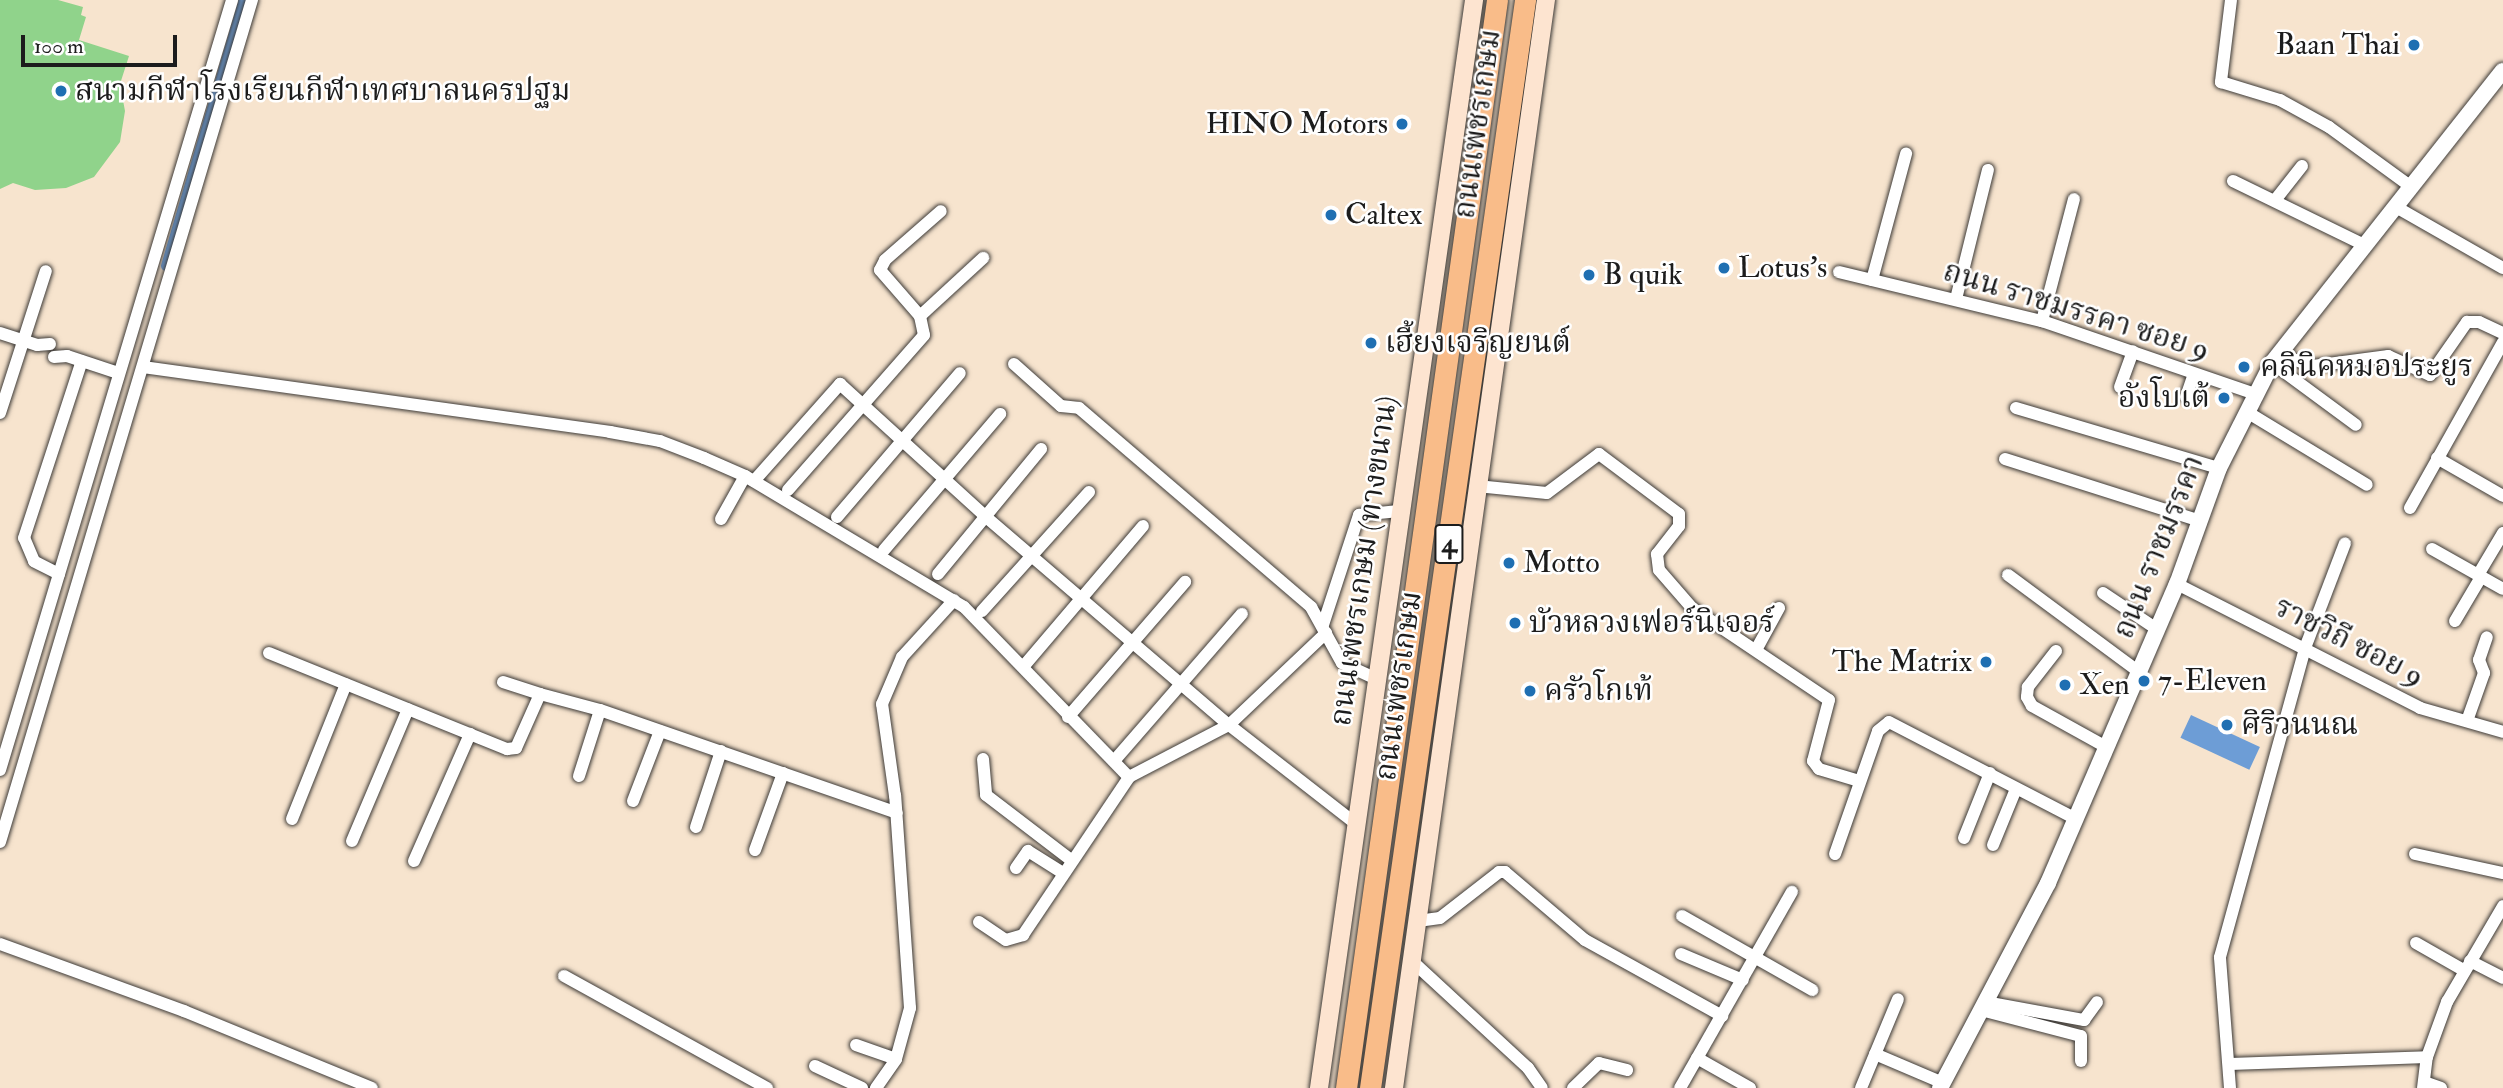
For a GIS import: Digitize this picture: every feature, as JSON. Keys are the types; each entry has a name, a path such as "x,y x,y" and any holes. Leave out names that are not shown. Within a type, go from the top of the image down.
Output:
{"highway":[{"path":"1475,150 1484,0"},
{"name":"ถนนเพชรเกษม","path":"1346,1088 1497,0"},
{"name":"ถนนเพชรเกษม","path":"1370,1088 1525,0"},
{"path":"1504,153 1537,0"},
{"path":"1334,1088 1348,1024 1356,1017"}],"main road":[{"name":"ถนนเพชรเกษม (ทางขนาน)","path":"1319,1088 1474,0"},
{"name":"4","path":"1394,1088 1546,0"}],"street":[{"path":"0,770 232,0"},
{"path":"0,842 252,0"},
{"path":"2231,0 2221,82 2280,100 2329,127 2410,186"},
{"name":"ถนน ราชมรรคา","path":"1942,1085 2028,924 2076,819 2177,584 2218,468 2255,394 2275,358 2503,71"},
{"path":"1872,280 1906,154"},
{"path":"2276,199 2302,166"},
{"path":"1956,299 1988,170"},
{"path":"2233,181 2276,199 2366,246"},
{"path":"2042,321 2074,199"},
{"path":"2396,207 2503,268"},
{"path":"788,490 924,335 920,316 880,270 885,260 941,211"},
{"path":"920,316 983,258"},
{"path":"0,413 47,271"},
{"name":"ถนน ราชมรรคา ซอย 9","path":"1839,272 2042,321 2255,394"},
{"path":"2275,358 2313,366 2388,356 2430,375 2467,322 2479,321 2503,333"},
{"path":"0,333 118,373"},
{"path":"2410,508 2503,342"},
{"path":"2120,387 2133,351"},
{"path":"2275,358 2356,425"},
{"path":"58,574 34,561 24,538 82,361"},
{"path":"1014,365 1061,406 1079,408 1311,607 1342,663 1376,680"},
{"path":"143,367 400,406 610,432 660,441 750,479 954,600 1129,776"},
{"path":"837,517 904,443 960,373"},
{"path":"2186,397 2194,374"},
{"path":"721,519 750,479 837,384 946,478 986,517 1084,597 1229,726 1355,823"},
{"path":"2016,408 2218,468"},
{"path":"2247,412 2367,485"},
{"path":"884,550 1000,414"},
{"path":"938,574 1041,449"},
{"path":"1477,486 1547,493 1599,454 1679,514 1679,526 1655,562 1667,582 1692,608 1829,701 1813,761 1819,769 1859,781"},
{"path":"2437,458 2503,496"},
{"path":"2005,459 2200,521"},
{"path":"982,611 1089,492"},
{"path":"979,922 1006,940 1016,940 1129,776 1229,726 1325,629 1359,514 1399,512"},
{"path":"1023,667 1143,526"},
{"path":"2455,621 2503,533"},
{"path":"2230,1088 2220,957 2305,648 2345,543"},
{"path":"2432,549 2503,589"},
{"path":"2008,575 2139,673"},
{"path":"1068,717 1185,582"},
{"name":"ราชวิถี ซอย 9","path":"2177,584 2420,708 2503,732"},
{"path":"2103,593 2158,630"},
{"path":"876,1088 896,1059 910,1008 897,813 882,704 902,657 954,600"},
{"path":"1756,650 1779,608"},
{"path":"1114,761 1242,614"},
{"path":"2467,721 2484,673 2479,660 2487,637"},
{"path":"2056,651 2028,687 2027,697 2032,706 2106,747"},
{"path":"269,653 507,749 516,748 540,694"},
{"path":"503,682 600,710 897,813"},
{"path":"292,819 346,684"},
{"path":"352,841 408,709"},
{"path":"579,776 600,710"},
{"path":"1835,854 1878,731 1889,722 2076,819"},
{"path":"633,801 660,731"},
{"path":"414,861 470,734"},
{"path":"696,827 721,751"},
{"path":"983,759 986,795 1071,860"},
{"path":"755,850 783,774"},
{"path":"1964,838 1990,774"},
{"path":"1993,845 2016,789"},
{"path":"1016,868 1028,851 1063,873"},
{"path":"2414,854 2503,873"},
{"path":"1418,920 1440,918 1499,872 1505,872 1585,940 1722,1016"},
{"path":"1680,1088 1792,892"},
{"path":"2441,1088 2423,1085 2427,1057 2447,1002 2503,906"},
{"path":"1682,916 1757,956 1812,990"},
{"path":"2416,943 2503,978"},
{"path":"0,944 184,1011 372,1088"},
{"path":"1681,954 1743,980"},
{"path":"1412,961 1528,1068 1542,1088"},
{"path":"564,976 767,1088"},
{"path":"1861,1088 1898,999"},
{"path":"1983,1006 2084,1020 2092,1015 2097,1002"},
{"path":"1983,1006 2081,1036 2081,1061"},
{"path":"856,1045 896,1059"},
{"path":"1875,1054 1942,1085"},
{"path":"2230,1064 2427,1057"},
{"path":"1697,1058 1750,1088"},
{"path":"1573,1088 1599,1063 1627,1070"},
{"path":"815,1066 862,1088"}],"green space":[{"name":"สนามกีฬาโรงเรียนกีฬาเทศบาลนครปฐม","path":"0,0 58,0 83,7 81,15 86,17 79,40 129,56 120,84 125,111 120,142 94,177 66,188 35,190 13,183 0,189"}],"water":[{"path":"2191,715 2260,747 2249,770 2180,738"}],"waterway":[{"path":"166,266 244,0"}],"place":[{"name":"Baan Thai","path":"2414,45"},
{"name":"สนามกีฬาโรงเรียนกีฬาเทศบาลนครปฐม","path":"61,91"},
{"name":"HINO Motors","path":"1402,124"},
{"name":"Caltex","path":"1331,215"},
{"name":"Lotus's","path":"1724,268"},
{"name":"B quik","path":"1589,275"},
{"name":"เฮี้ยงเจริญยนต์","path":"1371,343"},
{"name":"คลินิคหมอประยูร","path":"2244,367"},
{"name":"อังโบเต้","path":"2224,398"},
{"name":"Motto","path":"1509,563"},
{"name":"บัวหลวงเฟอร์นิเจอร์","path":"1515,623"},
{"name":"The Matrix","path":"1986,662"},
{"name":"7-Eleven","path":"2144,681"},
{"name":"Xen","path":"2065,685"},
{"name":"ครัวโกเท้","path":"1530,691"},
{"name":"ศิริวนนณ","path":"2227,725"}]}
